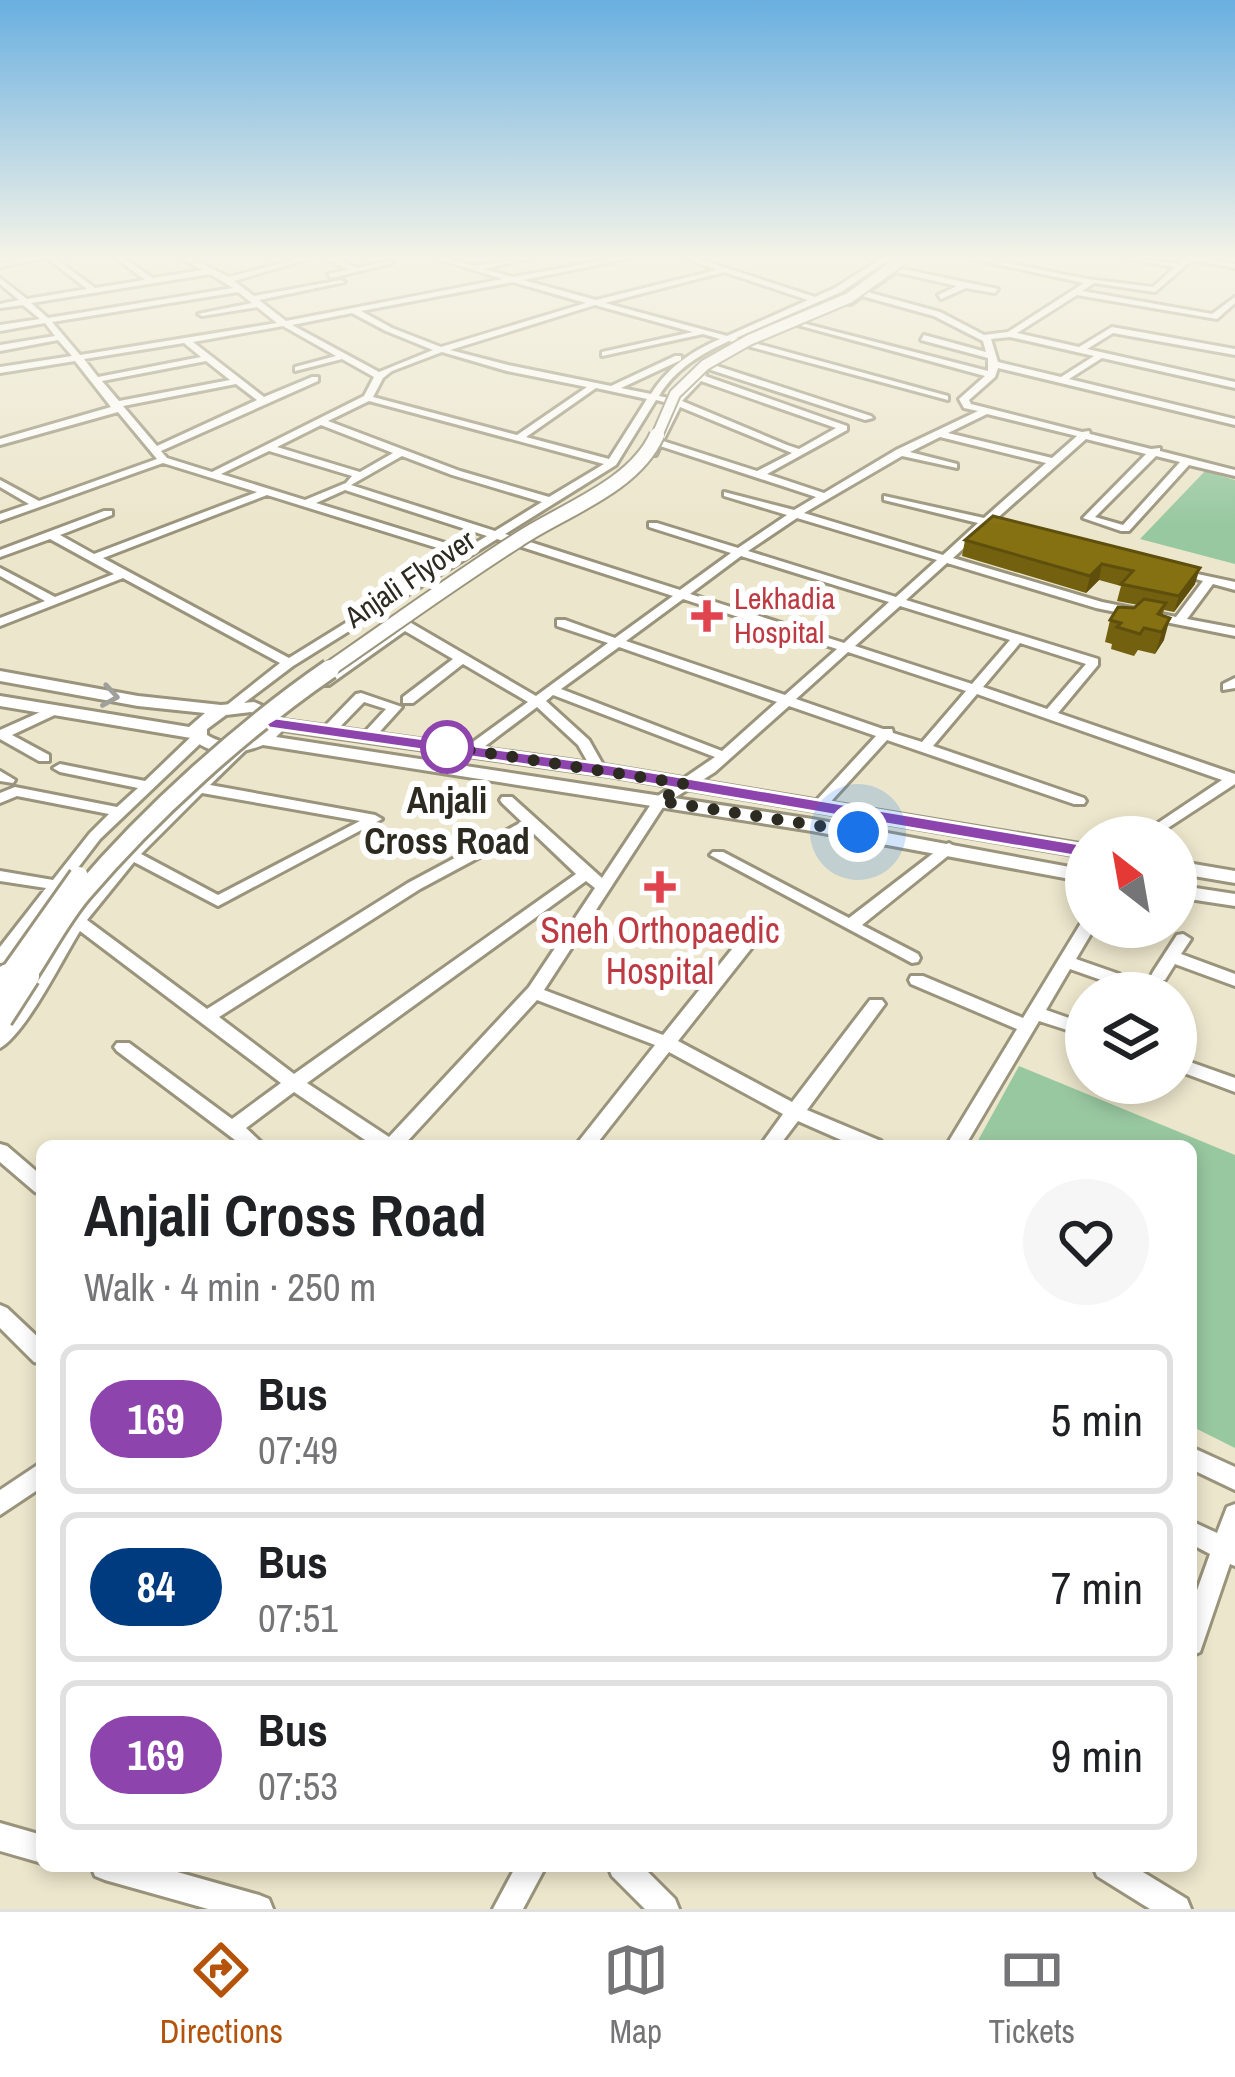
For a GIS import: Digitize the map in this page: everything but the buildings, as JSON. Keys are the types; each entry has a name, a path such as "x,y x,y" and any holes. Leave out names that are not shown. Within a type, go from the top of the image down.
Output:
{"main road":[{"name":"Anjali Flyover","path":"0,988 62,896 94,860 262,704 484,551 607,479 640,447 665,393 697,364 726,347"},
{"name":"Anjali Flyover","path":"0,1018 80,895 212,763 277,705 520,538 617,481 651,448 676,394 705,365 736,347"},
{"path":"0,676 226,709 254,707 275,721 1065,847"},
{"path":"0,701 198,735 218,747 242,747 262,740 949,848 1065,872"},
{"path":"198,735 202,721 226,709"},
{"path":"262,740 275,721"},
{"path":"1197,871 1235,877"},
{"path":"1197,894 1235,900"}],"street":[{"path":"69,347 158,455 466,553"},
{"path":"0,370 142,347"},
{"path":"194,347 263,401"},
{"path":"324,347 380,376"},
{"path":"430,347 677,403 800,453"},
{"path":"216,473 368,398 380,376 449,347"},
{"path":"605,354 636,347"},
{"path":"609,391 702,347"},
{"path":"226,709 289,663 612,463 665,377 709,347"},
{"path":"275,721 524,542 630,478 660,443 677,403 698,377 746,347"},
{"path":"767,347 945,398"},
{"path":"908,347 1235,422"},
{"path":"947,347 993,365"},
{"path":"986,347 993,365"},
{"path":"1062,347 1235,385"},
{"path":"1078,351 1084,347"},
{"path":"1060,381 1099,356"},
{"path":"298,369 341,357"},
{"path":"94,380 208,358"},
{"path":"993,365 964,399 967,406 1235,473"},
{"path":"711,367 868,418"},
{"path":"1129,398 1161,370"},
{"path":"698,377 844,428 758,475"},
{"path":"0,518 158,455 315,379"},
{"path":"0,442 114,407 238,382"},
{"path":"520,437 592,387"},
{"path":"368,398 612,463"},
{"path":"471,750 794,514 900,452 986,411"},
{"path":"323,423 550,501"},
{"path":"936,433 1054,462"},
{"path":"402,1140 533,992 660,801 724,756 1086,433"},
{"path":"660,443 824,496"},
{"path":"271,448 359,476"},
{"path":"1156,450 1088,518 1125,529 1188,460"},
{"path":"308,502 401,452"},
{"path":"900,452 953,466"},
{"path":"0,483 39,505"},
{"path":"344,486 1050,714 1235,779"},
{"path":"93,558 269,490"},
{"path":"728,494 944,560 1178,622 1235,632"},
{"path":"888,498 1012,528"},
{"path":"0,554 108,513"},
{"path":"653,525 1094,662 1050,714"},
{"path":"52,536 289,663"},
{"path":"1165,568 1235,586"},
{"path":"0,571 54,601"},
{"path":"0,622 124,574"},
{"path":"1178,622 1210,580"},
{"path":"562,623 1079,801"},
{"path":"404,625 561,718 595,756 599,770"},
{"path":"926,746 1017,638"},
{"path":"408,700 461,659"},
{"path":"551,690 724,756"},
{"path":"330,729 361,697 395,707 369,735"},
{"path":"0,735 54,710"},
{"path":"819,806 887,732"},
{"path":"0,735 44,758"},
{"path":"0,958 119,812 198,735"},
{"path":"0,1042 32,1001 79,922 132,855 242,747"},
{"path":"60,768 146,785"},
{"path":"73,794 94,775"},
{"path":"1177,816 1235,779"},
{"path":"132,855 218,902 376,819 200,788"},
{"path":"0,799 15,790 119,812"},
{"path":"507,800 604,887"},
{"path":"207,1017 414,886 531,823"},
{"path":"852,924 949,848"},
{"path":"718,855 912,958"},
{"path":"233,1128 586,874"},
{"path":"0,876 56,885"},
{"path":"79,922 294,1083 391,1140"},
{"path":"589,1140 759,927"},
{"path":"959,1140 1074,948"},
{"path":"1162,972 1178,948"},
{"path":"1172,957 1235,980"},
{"path":"1066,961 1096,972"},
{"path":"917,980 1030,1019 1065,1026"},
{"path":"533,992 669,1045 794,1112 860,1140"},
{"path":"773,1140 876,1004"},
{"path":"124,1047 248,1140"},
{"path":"1197,1071 1235,1085"},
{"path":"0,1151 36,1182"},
{"path":"0,1314 36,1349"},
{"path":"1197,1461 1235,1478"},
{"path":"0,1504 36,1477"},
{"path":"1197,1628 1229,1551 1235,1516"},
{"path":"1197,1535 1229,1551"},
{"path":"0,1837 36,1847"},
{"path":"126,1872 259,1909"},
{"path":"507,1909 529,1872"},
{"path":"628,1872 665,1909"},
{"path":"1119,1872 1178,1909"}],"green space":[{"path":"1205,471 1235,480 1235,564 1140,539"},
{"path":"1019,1066 1065,1085 1065,1104 1111,1104 1235,1155 1235,1448 1197,1429 1197,1140 978,1140"}],"bus line":[{"name":"169","path":"276,724 610,771 1065,847"}],"place":[{"name":"Lekhadia Hospital","path":"707,616"},
{"name":"Anjali Cross Road","path":"447,747"},
{"name":"Sneh Orthopaedic Hospital","path":"660,887"}],"route":[{"path":"447,747 437,745 685,784 660,801 858,832"}]}
